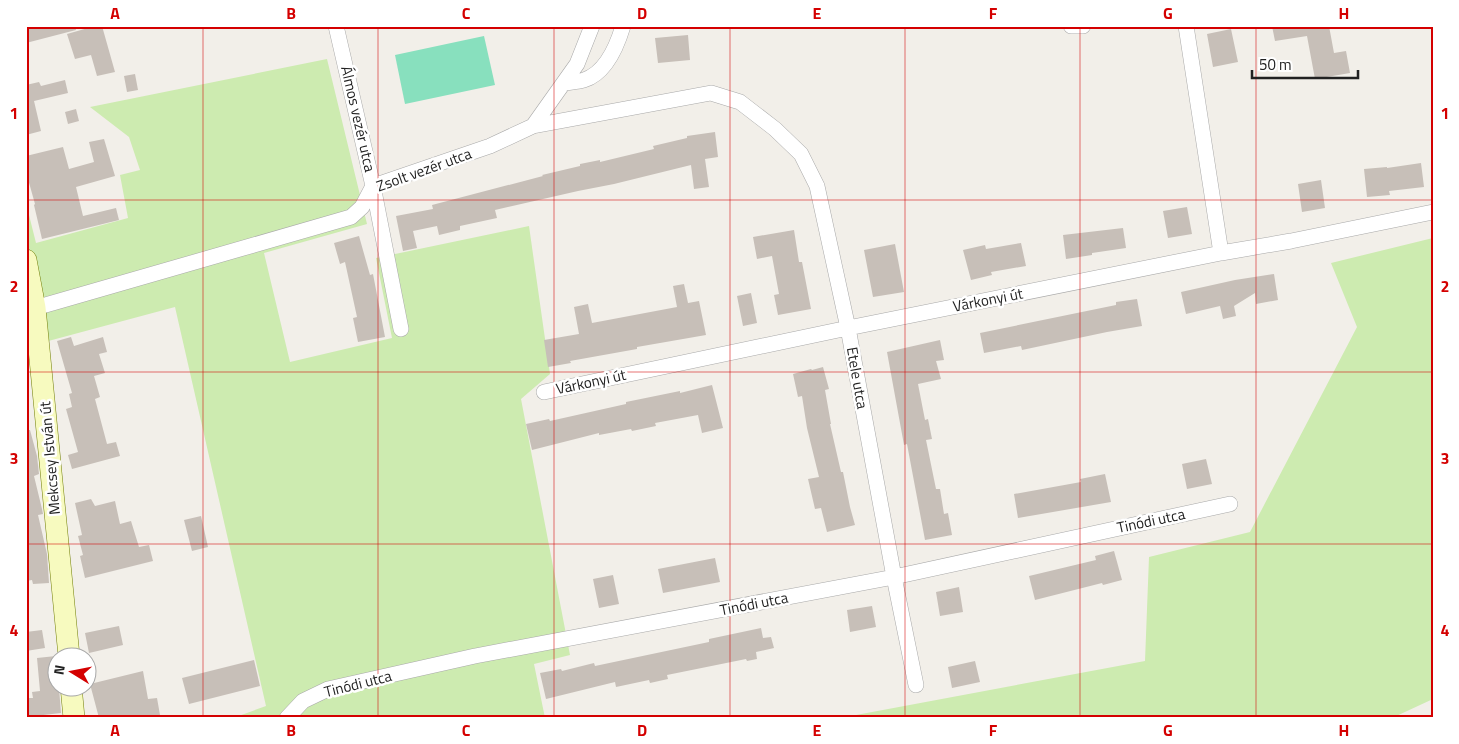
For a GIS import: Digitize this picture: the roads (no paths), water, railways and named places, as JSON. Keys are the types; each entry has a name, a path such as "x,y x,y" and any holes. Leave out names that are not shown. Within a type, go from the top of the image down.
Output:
{"street":[{"name":"Álmos vezér utca","path":"336,26 373,186 401,329"},
{"path":"532,126 577,64 592,26"},
{"path":"564,83 584,80 596,74 606,63 623,26"},
{"path":"1071,26 1083,26"},
{"path":"1186,26 1221,253"},
{"name":"Zsolt vezér utca","path":"35,308 351,217 362,207 373,186 490,146 532,126 711,94 740,102"},
{"name":"Etele utca","path":"740,102 775,129 801,154 817,186 848,328 916,685"},
{"name":"Várkonyi út","path":"544,392 848,328 1433,212"},
{"name":"Mekcsey István út","path":"26,260 35,308 68,646"},
{"name":"Tinódi utca","path":"287,718 303,701 328,689 475,656 894,577 1230,504"},
{"path":"73,696 74,718"}]}
